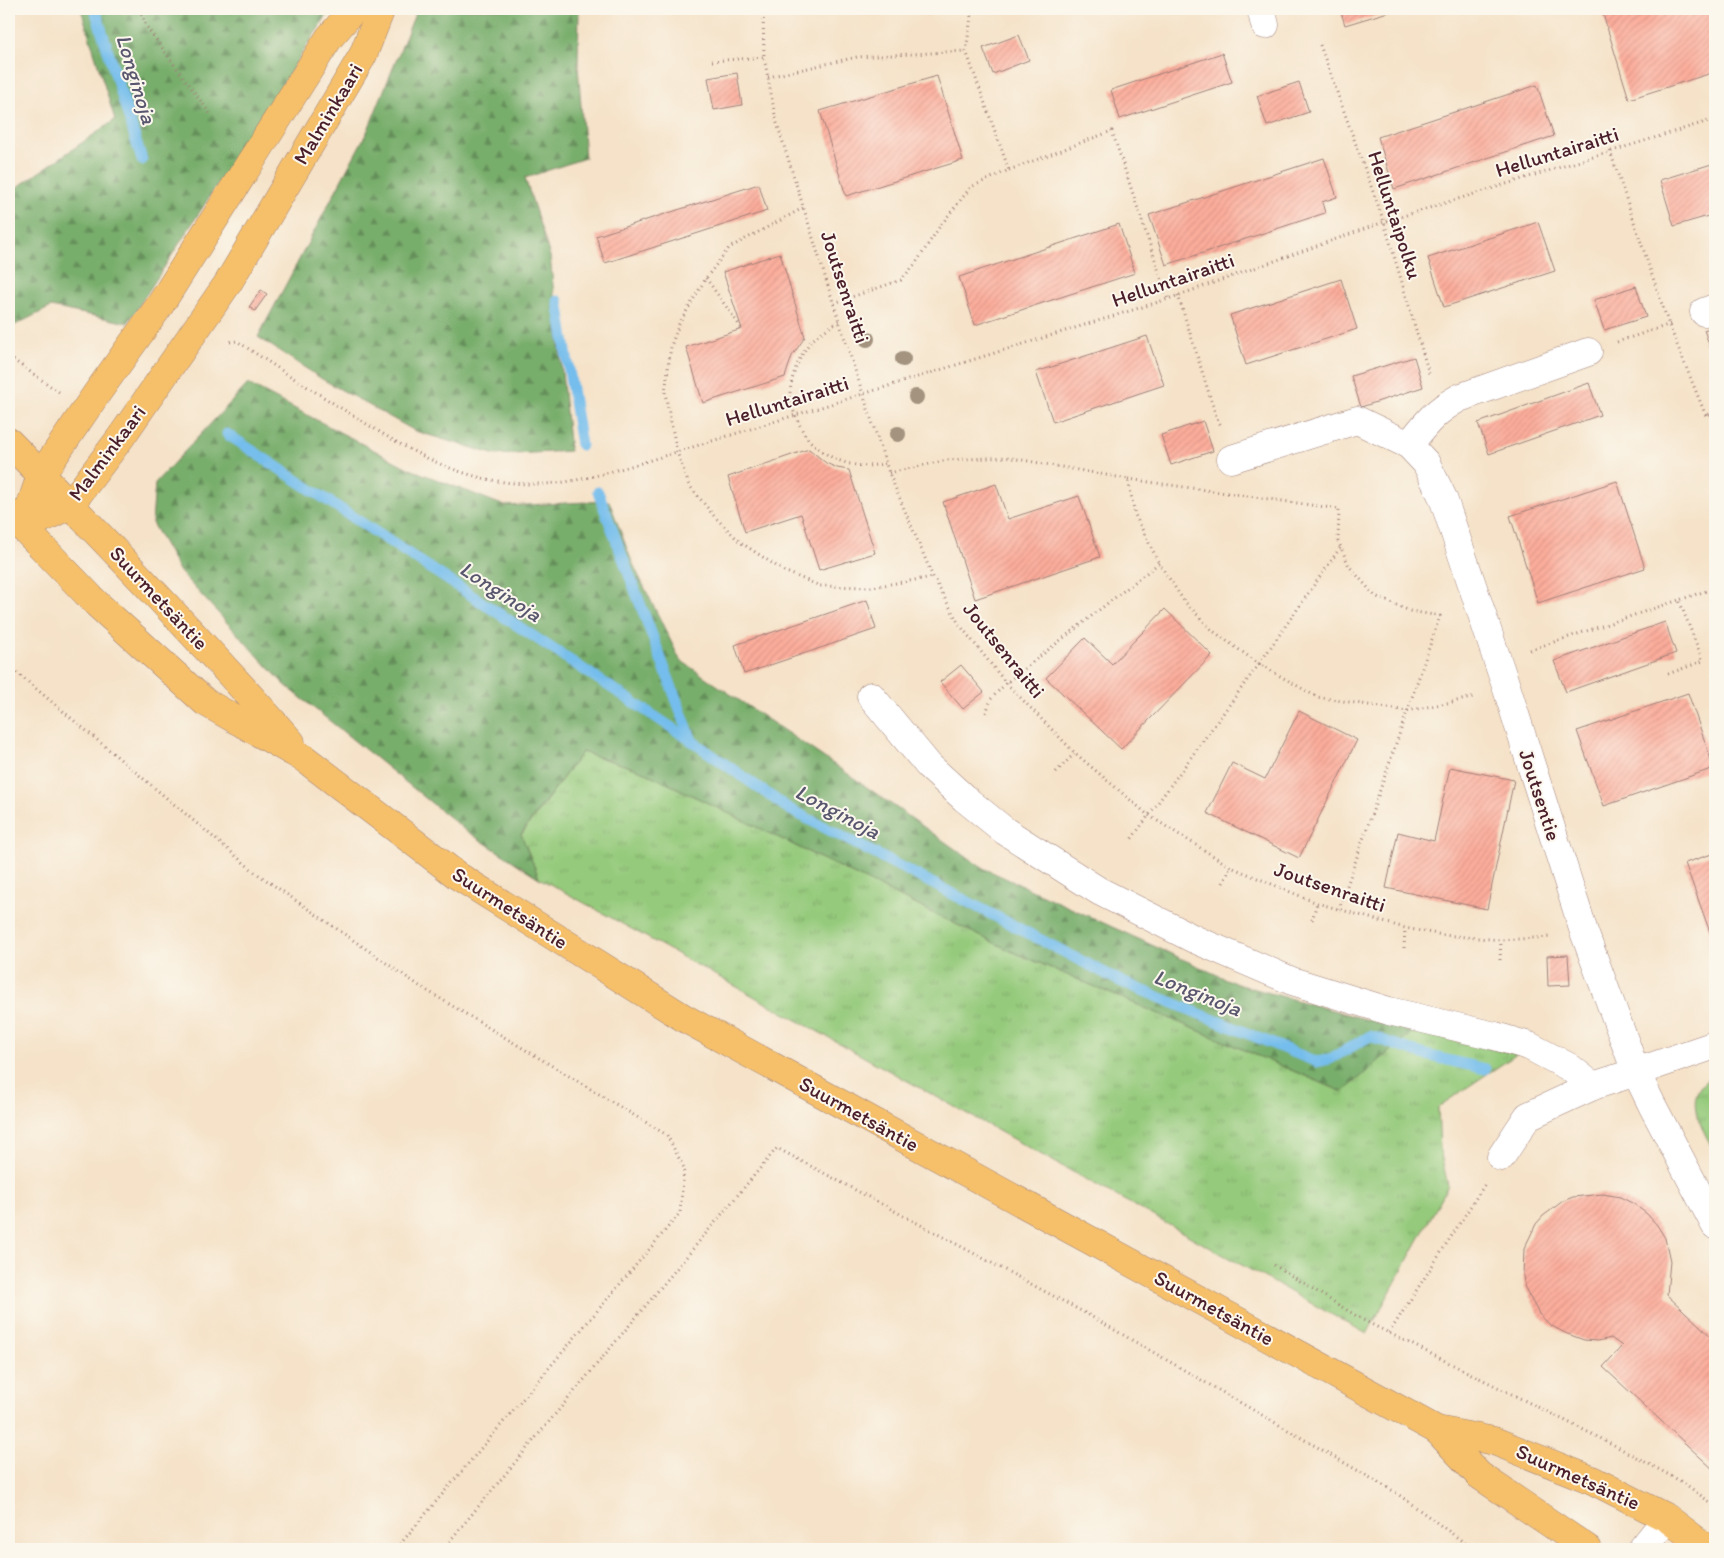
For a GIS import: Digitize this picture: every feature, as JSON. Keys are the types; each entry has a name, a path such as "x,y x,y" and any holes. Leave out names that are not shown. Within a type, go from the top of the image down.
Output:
{"main road":[{"name":"Malminkaari","path":"16,520 42,475 97,393 160,306 329,38 354,9"},
{"name":"Malminkaari","path":"16,520 70,505 121,437 228,283 363,55 381,9"},
{"name":"Suurmetsäntie","path":"9,442 133,569 230,673 305,759"},
{"name":"Suurmetsäntie","path":"16,520 97,604 205,702 305,759 458,876 684,1018 1437,1430 1494,1441 1592,1480 1667,1518 1708,1549"},
{"name":"Suurmetsäntie","path":"1437,1430 1479,1475 1588,1549"}],"street":[{"path":"1235,458 1357,420 1409,445 1428,420 1441,408 1459,398 1588,352"},
{"name":"Joutsentie","path":"1409,445 1426,463 1443,498 1507,689 1584,932 1636,1072 1715,1225"},
{"path":"870,696 929,766 964,798 1005,831 1107,895 1194,939 1292,982 1389,1011 1529,1046 1569,1067 1593,1086"},
{"path":"1502,1157 1528,1116 1593,1086 1715,1045"},
{"path":"1642,1549 1667,1518"}],"path":[{"path":"140,9 146,26 211,115"},
{"name":"Joutsenraitti","path":"763,9 764,57 776,120 838,321 864,393 889,473 933,577 959,624 1006,683 1075,753 1148,815 1231,867 1317,903 1406,928 1443,935 1502,940 1558,937"},
{"path":"969,9 971,17 966,52 1009,170"},
{"name":"Helluntaipolku","path":"1320,45 1384,222 1430,378"},
{"path":"768,76 857,57 966,52"},
{"path":"712,60 764,57"},
{"name":"Helluntairaitti","path":"230,342 238,341 291,377 402,446 431,461 474,476 507,483 539,484 582,480 1178,295 1384,222 1715,118"},
{"path":"834,303 901,280 916,263 940,226 971,187 1009,170 1112,131 1168,298"},
{"path":"1610,151 1670,325 1706,416 1715,411"},
{"path":"804,208 729,248 706,278 680,324 671,346 665,393 677,452 689,485 714,516 740,542 784,571 820,586 872,587 933,577"},
{"path":"706,278 742,329"},
{"path":"1178,295 1217,419 1235,458 1249,497"},
{"path":"1588,352 1710,310"},
{"path":"838,321 806,347 793,375 790,398 794,414 807,439 830,458 851,464 874,466 886,463"},
{"path":"889,473 947,460 1006,457 1128,479 1339,509 1338,541 1349,566 1375,596 1410,611 1440,616 1339,909"},
{"path":"1128,479 1136,515 1159,563 1184,601 1213,631 1259,664 1318,697 1407,711 1507,689"},
{"path":"1130,842 1341,548"},
{"path":"986,713 991,700 1006,683 1159,563"},
{"path":"1530,650 1715,588"},
{"path":"1668,674 1703,661 1679,600"},
{"path":"9,666 256,873 421,987 667,1135 684,1168 680,1213 396,1549"},
{"path":"1056,772 1075,753"},
{"path":"1223,883 1231,867"},
{"path":"1312,920 1317,903"},
{"path":"1404,948 1406,928"},
{"path":"1500,960 1502,940"},
{"path":"443,1549 778,1148 1096,1319 1395,1492 1473,1549"},
{"path":"1389,1333 1502,1157"},
{"path":"1274,1265 1363,1320 1612,1444 1684,1483 1715,1506"}],"green space":[{"path":"81,9 331,9 128,323 51,307 9,328 9,193 115,120"},
{"path":"417,9 579,9 578,66 585,158 525,178 550,256 570,451 496,455 415,431 322,379 258,337 367,132"},
{"path":"248,384 410,469 505,506 609,501 632,562 680,660 981,867 1237,984 1412,1032 1343,1092 1011,951 640,770 582,752 521,834 539,878 465,830 284,684 180,572 152,523 155,483"},
{"path":"582,752 640,770 1011,951 1343,1092 1412,1032 1517,1054 1438,1107 1440,1150 1448,1186 1367,1334 539,878 521,835"},
{"path":"1715,1075 1715,1153 1704,1133 1696,1111 1695,1101 1704,1083"}],"building":[{"path":"908,9 930,9 929,14"},
{"path":"1340,9 1398,9 1345,25"},
{"path":"1608,9 1715,9 1715,72 1629,99 1602,11"},
{"path":"1019,35 1029,60 993,74 983,48"},
{"path":"1222,53 1232,82 1120,119 1111,90"},
{"path":"737,73 742,105 714,110 708,78"},
{"path":"937,76 963,160 846,196 820,111"},
{"path":"1299,82 1309,112 1267,126 1257,96"},
{"path":"1537,85 1554,136 1394,189 1378,137"},
{"path":"1324,158 1337,197 1322,202 1325,213 1166,265 1149,215"},
{"path":"1715,163 1715,214 1674,226 1660,180"},
{"path":"759,184 767,211 605,263 596,236"},
{"path":"1538,222 1555,271 1444,307 1428,258"},
{"path":"1119,224 1135,273 975,325 959,277"},
{"path":"780,253 805,337 792,356 785,377 703,403 686,347 742,329 723,272"},
{"path":"1341,279 1357,329 1246,365 1230,315"},
{"path":"1636,286 1646,317 1604,330 1594,300"},
{"path":"261,290 267,294 255,311 249,307"},
{"path":"1715,326 1715,361 1704,330"},
{"path":"1147,336 1164,385 1053,422 1036,372"},
{"path":"1414,357 1423,387 1361,407 1351,376"},
{"path":"1589,383 1600,415 1489,454 1478,423"},
{"path":"1203,421 1213,451 1171,465 1161,435"},
{"path":"809,449 826,463 837,468 849,470 875,553 819,570 801,514 745,532 728,477"},
{"path":"1617,481 1645,568 1538,603 1510,516"},
{"path":"996,484 1008,519 1079,496 1100,557 975,599 943,502"},
{"path":"867,600 876,629 744,674 735,645"},
{"path":"1165,609 1212,655 1121,749 1046,678 1085,638 1112,664"},
{"path":"1665,622 1676,653 1566,692 1554,661"},
{"path":"961,665 984,692 963,709 940,682"},
{"path":"1688,693 1714,768 1604,806 1577,731"},
{"path":"1299,711 1357,740 1299,858 1207,813 1232,763 1265,779"},
{"path":"1450,767 1514,780 1487,909 1386,888 1398,832 1434,841"},
{"path":"1715,853 1715,946 1685,863"},
{"path":"1568,955 1570,985 1548,986 1547,956"},
{"path":"1603,1194 1620,1197 1634,1204 1657,1225 1665,1238 1670,1261 1667,1295 1715,1340 1715,1471 1603,1367 1622,1346 1611,1338 1598,1341 1584,1340 1550,1325 1539,1314 1525,1288 1523,1276 1524,1249 1536,1224 1543,1216 1563,1201 1573,1197"}],"waterway":[{"name":"Longinoja","path":"95,9 142,160"},
{"path":"558,301 581,445"},
{"name":"Longinoja","path":"227,434 692,741 789,809 1122,982 1317,1062 1330,1059 1370,1036 1422,1054 1485,1069"},
{"path":"598,492 692,741"}]}
